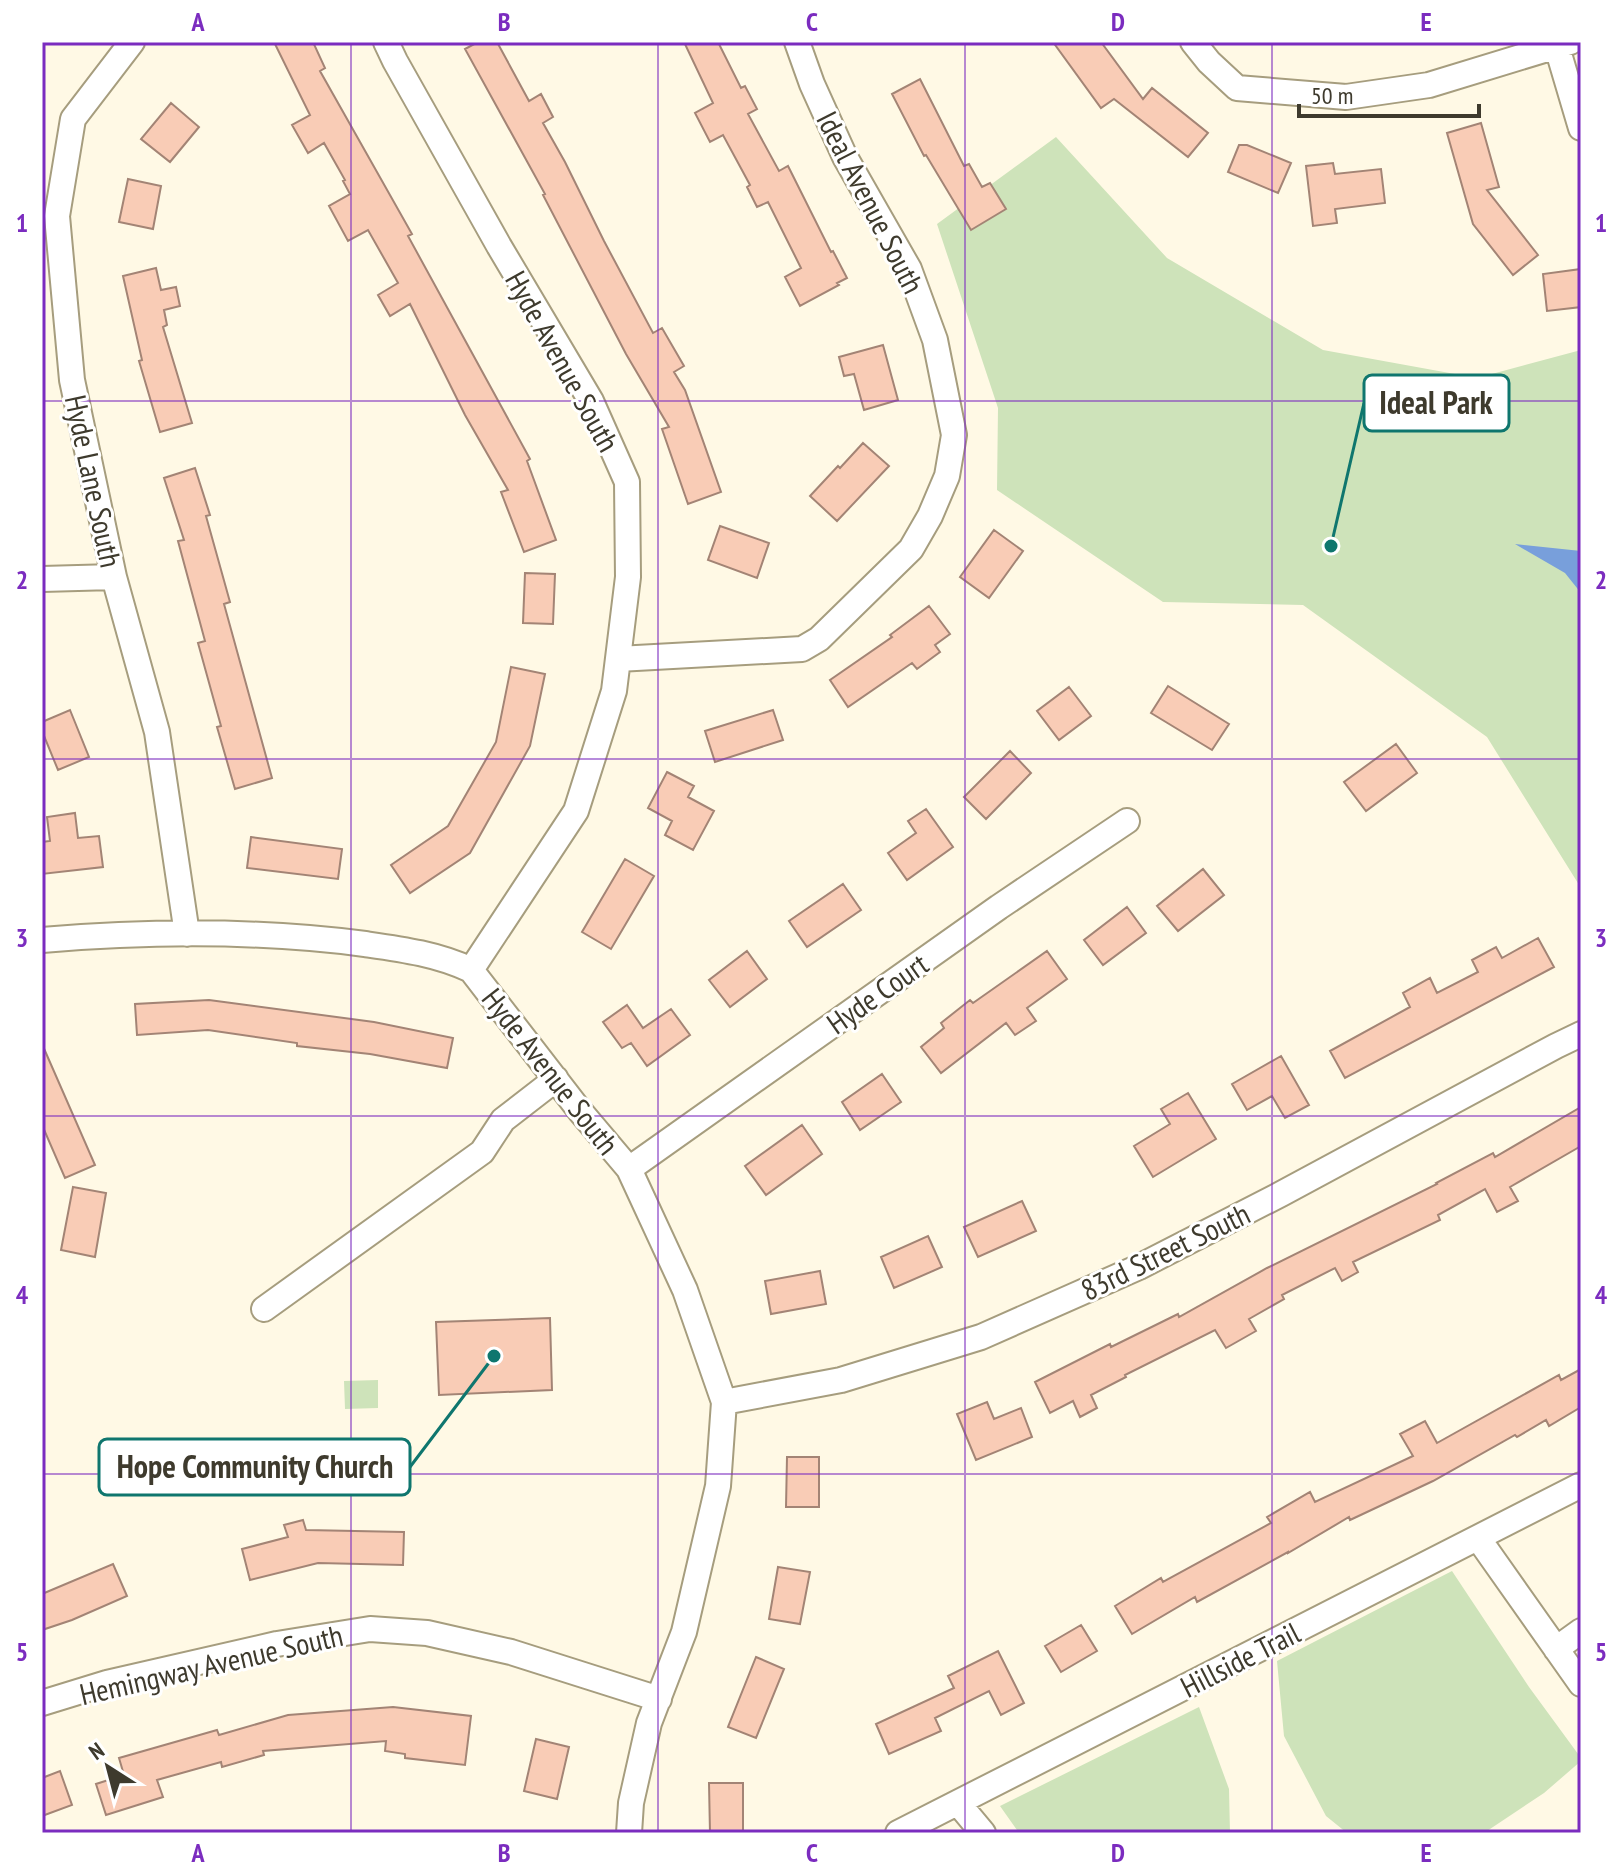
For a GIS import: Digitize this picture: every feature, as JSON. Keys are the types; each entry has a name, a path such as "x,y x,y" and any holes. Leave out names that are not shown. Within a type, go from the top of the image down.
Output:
{"street":[{"name":"Hyde Lane South","path":"132,42 73,119 50,216 72,380 114,577 157,732 187,934"},
{"name":"Hyde Avenue South","path":"386,42 499,246 591,401 627,482 628,577 614,691 576,811 471,970 629,1169 685,1290 724,1402 718,1486 684,1632 649,1723 631,1803 629,1833"},
{"name":"Ideal Avenue South","path":"618,659 802,649 819,639 911,549 930,516 947,476 954,435 935,340 909,269 845,157 797,42"},
{"path":"1193,42 1237,88 1346,97 1429,85 1563,44 1581,128"},
{"path":"42,579 114,577"},
{"name":"Hyde Court","path":"629,1169 999,907 1127,821"},
{"path":"42,940 187,934 314,937 397,949 453,961 471,970"},
{"name":"83rd Street South","path":"724,1402 841,1380 981,1337 1139,1267 1581,1034"},
{"path":"264,1309 482,1152 503,1120 556,1079"},
{"name":"Hillside Trail","path":"898,1833 1581,1485"},
{"path":"1478,1538 1581,1684"},
{"name":"Hemingway Avenue South","path":"42,1703 107,1683 277,1644 370,1629 427,1633 511,1652 659,1699"},
{"path":"1556,1649 1581,1631"},
{"path":"958,1803 983,1833"}],"green space":[{"path":"1056,137 1167,258 1323,350 1477,378 1581,350 1581,888 1487,737 1303,605 1163,602 997,490 998,408 937,224"},
{"path":"378,1380 378,1408 345,1409 344,1381"},
{"path":"1452,1571 1581,1761 1544,1793 1484,1833 1347,1833 1326,1816 1284,1736 1277,1661"},
{"path":"1199,1707 1229,1789 1230,1833 1019,1833 1000,1806"}],"water":[{"path":"1515,544 1581,551 1581,593 1565,573"}],"building":[{"path":"274,42 313,42 325,68 320,71 412,234 408,236 530,459 527,461 556,540 524,552 501,492 508,490 465,415 410,304 390,316 378,295 398,283 368,230 348,241 329,206 350,194 324,143 308,153 292,125 310,115"},
{"path":"478,42 497,42 529,101 541,94 553,117 543,123 604,241 653,333 662,328 684,366 674,372 685,390 721,492 688,504 662,429 669,427 626,354 545,194 465,49"},
{"path":"684,42 718,42 741,88 745,86 757,109 748,114 779,171 788,166 847,278 800,306 785,277 801,268 768,202 757,207 747,187 750,185 723,135 710,142 695,113 713,103"},
{"path":"1053,42 1101,42 1143,99 1152,88 1208,133 1188,157 1114,99 1101,108"},
{"path":"920,79 964,166 969,164 982,187 990,183 1006,209 971,230 924,156 892,94"},
{"path":"171,103 199,127 170,162 141,139"},
{"path":"1481,123 1499,187 1487,190 1538,255 1513,275 1473,224 1447,133"},
{"path":"1239,145 1247,145 1291,163 1278,193 1228,172"},
{"path":"1333,163 1335,174 1381,169 1385,203 1335,209 1337,223 1313,226 1306,166"},
{"path":"128,179 161,186 153,229 119,222"},
{"path":"156,268 161,290 176,287 180,306 164,310 167,325 163,327 192,423 160,432 139,361 142,360 123,276"},
{"path":"1581,269 1581,307 1547,311 1543,274"},
{"path":"883,345 898,400 864,410 854,374 844,376 839,357"},
{"path":"863,443 889,466 837,521 810,496"},
{"path":"195,468 210,515 206,516 230,602 224,604 272,778 235,789 198,643 205,641 178,541 184,540 164,478"},
{"path":"720,526 769,543 757,578 708,560"},
{"path":"994,530 1023,551 989,598 960,577"},
{"path":"525,573 555,574 553,624 523,623"},
{"path":"929,606 950,634 935,645 940,652 917,669 912,663 848,707 830,680 892,637 890,635"},
{"path":"511,667 545,674 530,746 470,853 410,893 391,865 448,826 496,742"},
{"path":"1168,686 1229,724 1212,750 1151,713"},
{"path":"1069,687 1091,716 1059,740 1037,711"},
{"path":"70,710 89,757 58,770 42,731 42,722"},
{"path":"773,710 783,740 715,762 705,731"},
{"path":"1396,744 1417,773 1366,811 1344,782"},
{"path":"1010,751 1031,773 986,819 964,797"},
{"path":"667,772 694,786 688,797 714,811 693,850 665,835 672,821 648,808"},
{"path":"926,809 953,847 907,880 888,853 916,833 908,821"},
{"path":"75,813 78,838 99,836 103,867 42,874 42,842 50,841 47,817"},
{"path":"251,837 342,849 338,879 247,868"},
{"path":"625,859 654,876 611,949 582,932"},
{"path":"1203,869 1224,895 1178,931 1157,906"},
{"path":"843,884 861,910 807,947 789,921"},
{"path":"1127,907 1146,933 1103,965 1084,940"},
{"path":"1538,938 1554,967 1345,1078 1330,1051 1410,1007 1403,993 1430,978 1437,993 1478,972 1472,960 1496,947 1502,958"},
{"path":"747,951 767,979 730,1007 709,980"},
{"path":"1047,951 1067,979 1027,1008 1036,1021 1015,1035 1006,1023 941,1073 921,1047 944,1028 941,1023 970,1000 973,1003"},
{"path":"209,1000 374,1022 453,1038 447,1068 208,1030 137,1035 135,1004"},
{"path":"627,1005 643,1028 671,1009 690,1035 647,1066 631,1043 622,1048 603,1022"},
{"path":"42,1044 95,1165 65,1178 42,1125"},
{"path":"1281,1056 1309,1105 1285,1118 1272,1096 1247,1110 1232,1084"},
{"path":"882,1074 901,1102 860,1130 842,1102"},
{"path":"1188,1093 1216,1139 1153,1177 1134,1146 1170,1124 1161,1109"},
{"path":"1581,1107 1581,1146 1510,1187 1518,1201 1497,1212 1485,1189 1438,1215 1440,1220 1353,1262 1358,1272 1342,1281 1335,1268 1282,1295 1284,1299 1249,1319 1256,1331 1226,1348 1215,1330 1091,1395 1097,1408 1080,1417 1073,1401 1050,1413 1035,1382 1110,1344 1111,1347 1178,1314 1179,1317 1267,1268 1493,1153 1495,1157"},
{"path":"802,1125 822,1154 766,1195 745,1166"},
{"path":"73,1187 106,1193 95,1257 61,1250"},
{"path":"1022,1201 1036,1231 978,1257 964,1227"},
{"path":"928,1236 942,1267 894,1288 881,1257"},
{"path":"820,1271 826,1304 771,1314 765,1281"},
{"path":"550,1318 552,1390 439,1395 436,1322"},
{"path":"1581,1369 1581,1407 1549,1426 1546,1420 1433,1481 1350,1520 1349,1517 1288,1553 1197,1602 1195,1597 1132,1634 1115,1606 1161,1578 1163,1582 1271,1523 1267,1517 1310,1492 1315,1502 1413,1456 1400,1434 1425,1421 1437,1443 1559,1375 1561,1380"},
{"path":"987,1402 994,1419 1021,1408 1032,1437 976,1460 957,1414"},
{"path":"787,1457 819,1457 819,1507 786,1507"},
{"path":"303,1520 306,1530 404,1532 403,1565 318,1563 250,1580 242,1549 288,1537 284,1525"},
{"path":"113,1564 127,1596 42,1630 42,1594"},
{"path":"778,1567 810,1572 800,1624 769,1619"},
{"path":"1081,1625 1097,1651 1061,1672 1045,1646"},
{"path":"998,1651 1024,1703 1001,1715 989,1691 935,1718 941,1731 889,1754 876,1724 954,1688 948,1676"},
{"path":"756,1657 784,1669 756,1738 728,1727"},
{"path":"393,1707 471,1716 465,1765 405,1758 405,1754 385,1751 386,1741 263,1751 264,1755 222,1767 221,1762 157,1780 163,1797 106,1815 96,1784 124,1775 119,1758 217,1730 219,1735 288,1715"},
{"path":"536,1739 569,1747 557,1799 524,1791"},
{"path":"60,1771 72,1805 42,1816 42,1778"},
{"path":"709,1783 743,1783 743,1833 710,1833"}],"place":[{"name":"Ideal Park","path":"1331,546"},
{"name":"Hope Community Church","path":"494,1356"}]}
